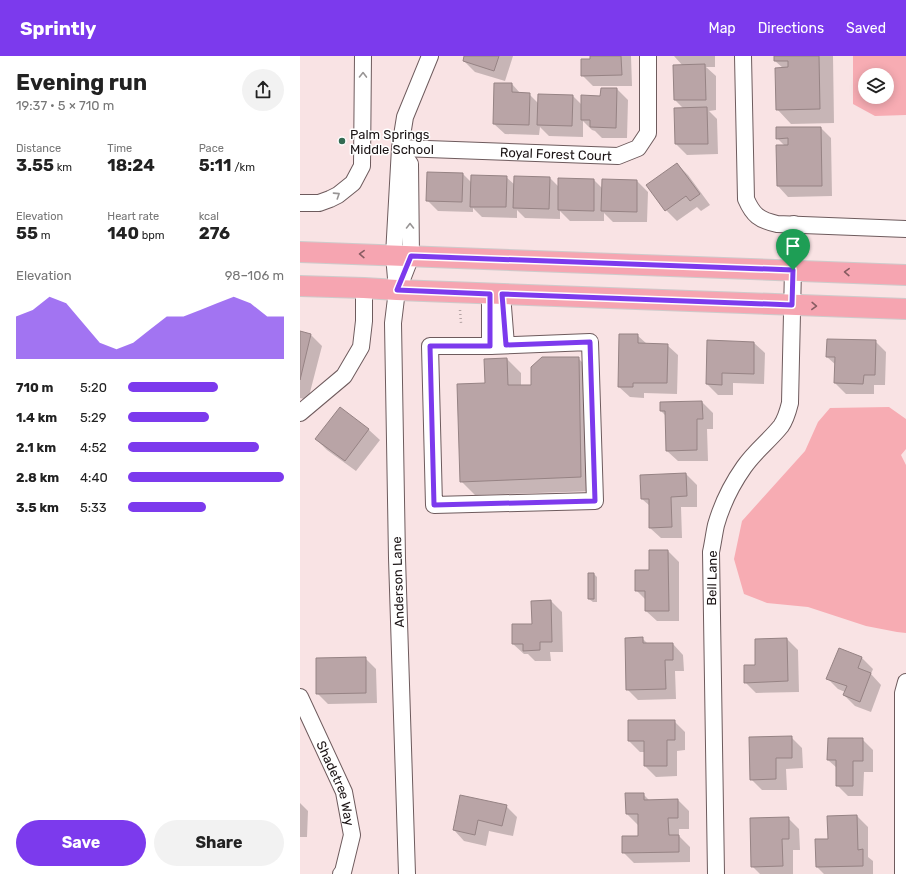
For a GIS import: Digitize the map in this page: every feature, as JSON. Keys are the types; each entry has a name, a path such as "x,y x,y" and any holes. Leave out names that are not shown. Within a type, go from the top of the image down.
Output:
{"main road":[{"path":"300,252 906,274"},
{"path":"300,286 906,309"}],"street":[{"path":"300,204 319,202 338,195 353,183 362,166 363,56"},
{"path":"397,290 402,256 410,164 400,148 405,117 430,56"},
{"name":"Royal Forest Court","path":"400,148 618,156 638,148 648,133 648,56"},
{"path":"743,56 746,199 750,209 766,222 777,224 906,229"},
{"name":"Bell Lane","path":"716,874 711,552 717,524 725,499 744,466 782,425 790,403 794,224"},
{"path":"300,413 344,376 361,348 364,321 364,288"},
{"name":"Anderson Lane","path":"397,290 393,323 393,339 397,558 407,874"},
{"path":"496,294 506,345"},
{"path":"490,346 496,294"},
{"path":"590,342 595,501 434,505 430,346 490,346 590,342"},
{"path":"903,874 902,693 906,682"},
{"name":"Shadetree Way","path":"300,697 344,792 352,835 343,872 341,874"}],"path":[{"path":"460,309 461,323"}],"shaded area":[{"path":"853,56 906,56 906,115 875,116 853,104"},
{"path":"889,407 906,419 906,449 901,455 906,465 906,633 866,626 808,607 767,603 744,594 734,559 742,521 805,451 818,422 830,408"}],"building":[{"path":"464,56 499,56 494,71 463,61"},
{"path":"590,56 621,56 622,75 581,76 581,59 590,59"},
{"path":"774,56 819,56 820,109 776,110 775,68 788,67 788,61 774,61"},
{"path":"705,64 706,100 674,100 673,65"},
{"path":"494,83 512,83 512,92 530,93 529,125 493,124"},
{"path":"601,88 617,88 616,128 590,127 590,120 581,120 581,95 600,96"},
{"path":"538,94 573,95 572,126 537,125"},
{"path":"707,107 708,144 675,144 674,108"},
{"path":"776,127 821,127 822,186 777,186 776,145 788,145 788,138 776,139"},
{"path":"677,163 700,194 690,201 686,196 665,211 646,185"},
{"path":"427,172 463,173 462,202 426,201"},
{"path":"471,175 507,176 506,207 470,207"},
{"path":"514,176 550,177 549,209 513,208"},
{"path":"558,178 594,179 594,211 558,210"},
{"path":"602,179 637,180 637,212 601,211"},
{"path":"300,331 311,334 300,380"},
{"path":"619,334 638,334 638,343 668,344 667,383 633,383 633,387 618,387"},
{"path":"827,339 876,340 875,375 864,375 863,384 834,383 835,357 826,357"},
{"path":"707,340 754,342 754,374 722,373 722,385 706,384"},
{"path":"542,357 579,357 581,477 460,482 457,384 485,383 484,359 507,358 508,385 531,385 531,367"},
{"path":"702,401 703,419 697,419 697,450 666,451 665,411 660,411 660,402"},
{"path":"340,407 369,429 345,461 315,439"},
{"path":"686,473 687,496 671,497 672,527 649,528 649,499 641,499 640,475"},
{"path":"649,550 668,550 669,611 645,611 645,591 635,591 635,570 649,570"},
{"path":"588,573 594,573 594,599 588,599"},
{"path":"551,600 552,642 540,642 540,650 523,651 523,644 512,644 512,624 532,624 531,601"},
{"path":"643,637 643,643 673,643 673,660 665,660 666,689 626,690 625,638"},
{"path":"787,638 788,681 744,683 744,665 755,665 755,639"},
{"path":"839,648 862,657 858,668 871,673 860,702 843,695 847,686 826,679"},
{"path":"366,657 366,693 316,694 316,658"},
{"path":"628,720 675,720 675,740 667,740 667,766 644,766 644,741 628,741"},
{"path":"792,736 792,758 776,758 776,779 750,780 749,737"},
{"path":"828,738 863,738 863,761 853,761 853,786 836,786 836,760 827,760"},
{"path":"625,793 644,793 644,800 678,799 678,818 668,818 669,835 679,835 679,852 622,853 622,836 638,836 638,814 626,814"},
{"path":"460,795 507,805 502,826 478,820 475,835 453,830"},
{"path":"857,815 858,850 863,849 863,866 816,867 815,839 828,839 827,816"},
{"path":"789,817 789,839 782,839 783,866 751,867 750,818"}],"place":[{"name":"Palm Springs Middle School","path":"342,141"}],"route":[{"path":"411,256 793,270 792,305 502,294 506,345 590,342 595,501 434,505 430,346 490,346 490,294 397,290 411,256"}]}
